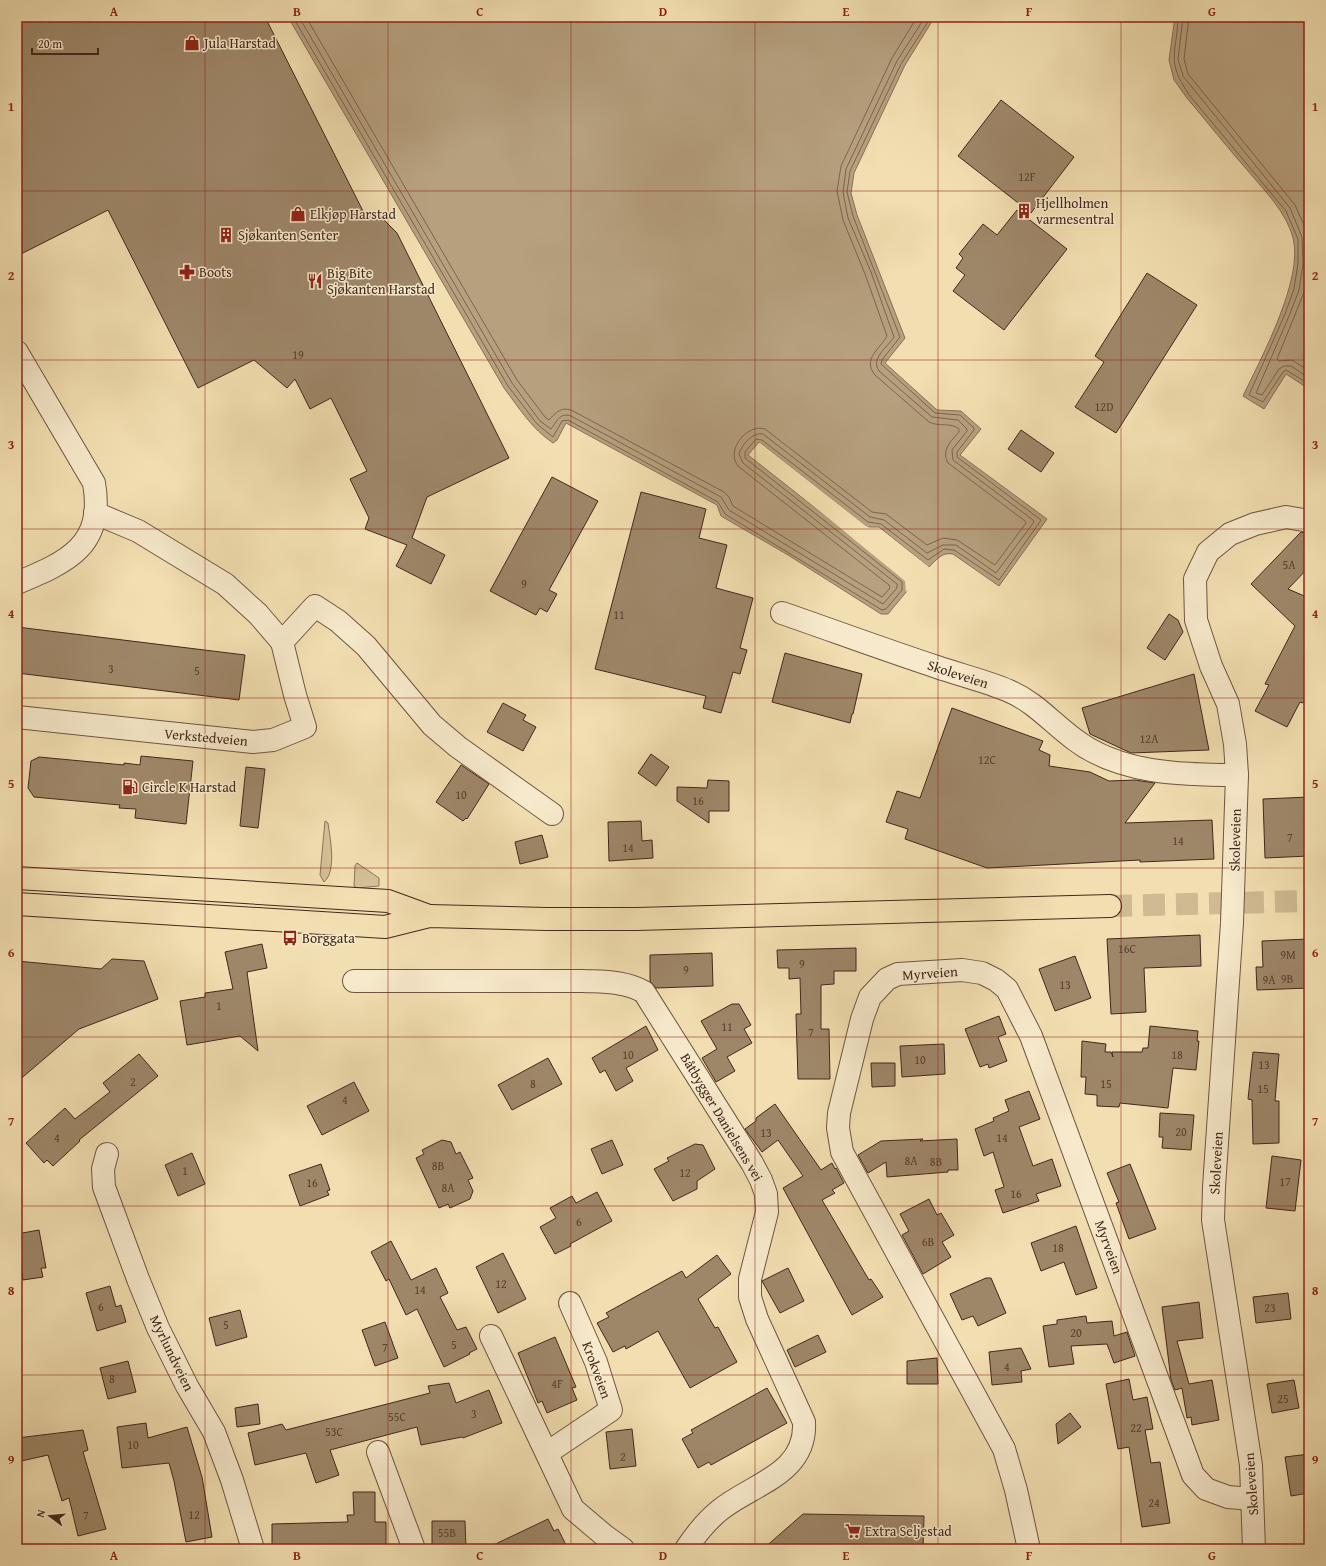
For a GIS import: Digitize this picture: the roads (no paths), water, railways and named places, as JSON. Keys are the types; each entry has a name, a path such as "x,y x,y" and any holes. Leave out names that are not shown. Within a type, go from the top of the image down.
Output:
{"highway":[{"path":"17,878 388,901 429,916"},
{"path":"17,904 385,927 429,916 540,919 636,919 1110,906"}],"street":[{"path":"17,352 94,483 97,500 92,529 83,546 72,556 47,571 17,584"},
{"name":"Verkstedveien","path":"17,717 253,742 273,740 305,727 294,695 282,642 258,614 225,584 138,532 95,513"},
{"name":"Skoleveien","path":"1254,1549 1251,1465 1213,1220 1232,923 1237,775 1235,744 1228,704 1211,666 1196,620 1195,579 1208,552 1230,534 1255,524 1286,517 1309,521"},
{"path":"282,642 315,606 338,621 366,646 432,725 458,747 552,814"},
{"name":"Skoleveien","path":"782,613 886,650 1007,690 1031,702 1074,740 1092,751 1135,767 1186,775 1237,775"},
{"name":"Myrveien","path":"1029,1549 1016,1490 1004,1449 842,1152 839,1139 839,1113 870,997 887,979 898,974 962,970 982,973 996,980 1007,989 1031,1036 1193,1475 1206,1489 1228,1497 1252,1499"},
{"name":"Båtbygger Danielsens vei","path":"354,982 583,981 621,983 638,988 644,992 752,1163 761,1180 766,1194 767,1212 750,1279 750,1297 757,1319 804,1422 803,1441 798,1452 788,1466 772,1478 720,1510 697,1532 686,1549"},
{"name":"Myrlundveien","path":"107,1154 103,1169 104,1187 138,1279 158,1328 187,1386 214,1432 232,1480 253,1549"},
{"name":"Krokveien","path":"546,1453 612,1410 596,1362 570,1303"},
{"path":"491,1336 573,1509 622,1549"},
{"path":"378,1452 414,1549"}],"water":[{"path":"288,17 937,17 931,23 905,65 854,173 851,193 857,215 905,338 885,363 937,410 961,411 981,429 960,455 1047,519 999,586 953,554 943,555 929,567 879,527 867,527 759,442 748,455 907,580 907,591 888,614 881,614 788,555 721,516 717,505 566,423 557,440 553,443 545,437 526,418 504,388"},
{"path":"1175,17 1309,17 1309,389 1286,374 1264,409 1243,396 1270,340 1287,296 1295,255 1293,238 1290,228 1274,202 1187,98 1174,80 1169,60"}],"tunnel":[{"path":"1110,906 1309,901"}],"place":[{"name":"Jula Harstad","path":"192,43"},
{"name":"Hjellholmen varmesentral","path":"1024,211"},
{"name":"Elkjøp Harstad","path":"298,214"},
{"name":"Sjøkanten Senter","path":"226,235"},
{"name":"Boots","path":"187,272"},
{"name":"Big Bite Sjøkanten Harstad","path":"315,281"},
{"name":"Circle K Harstad","path":"130,787"},
{"name":"Borggata","path":"290,938"},
{"name":"Extra Seljestad","path":"853,1531"}]}
